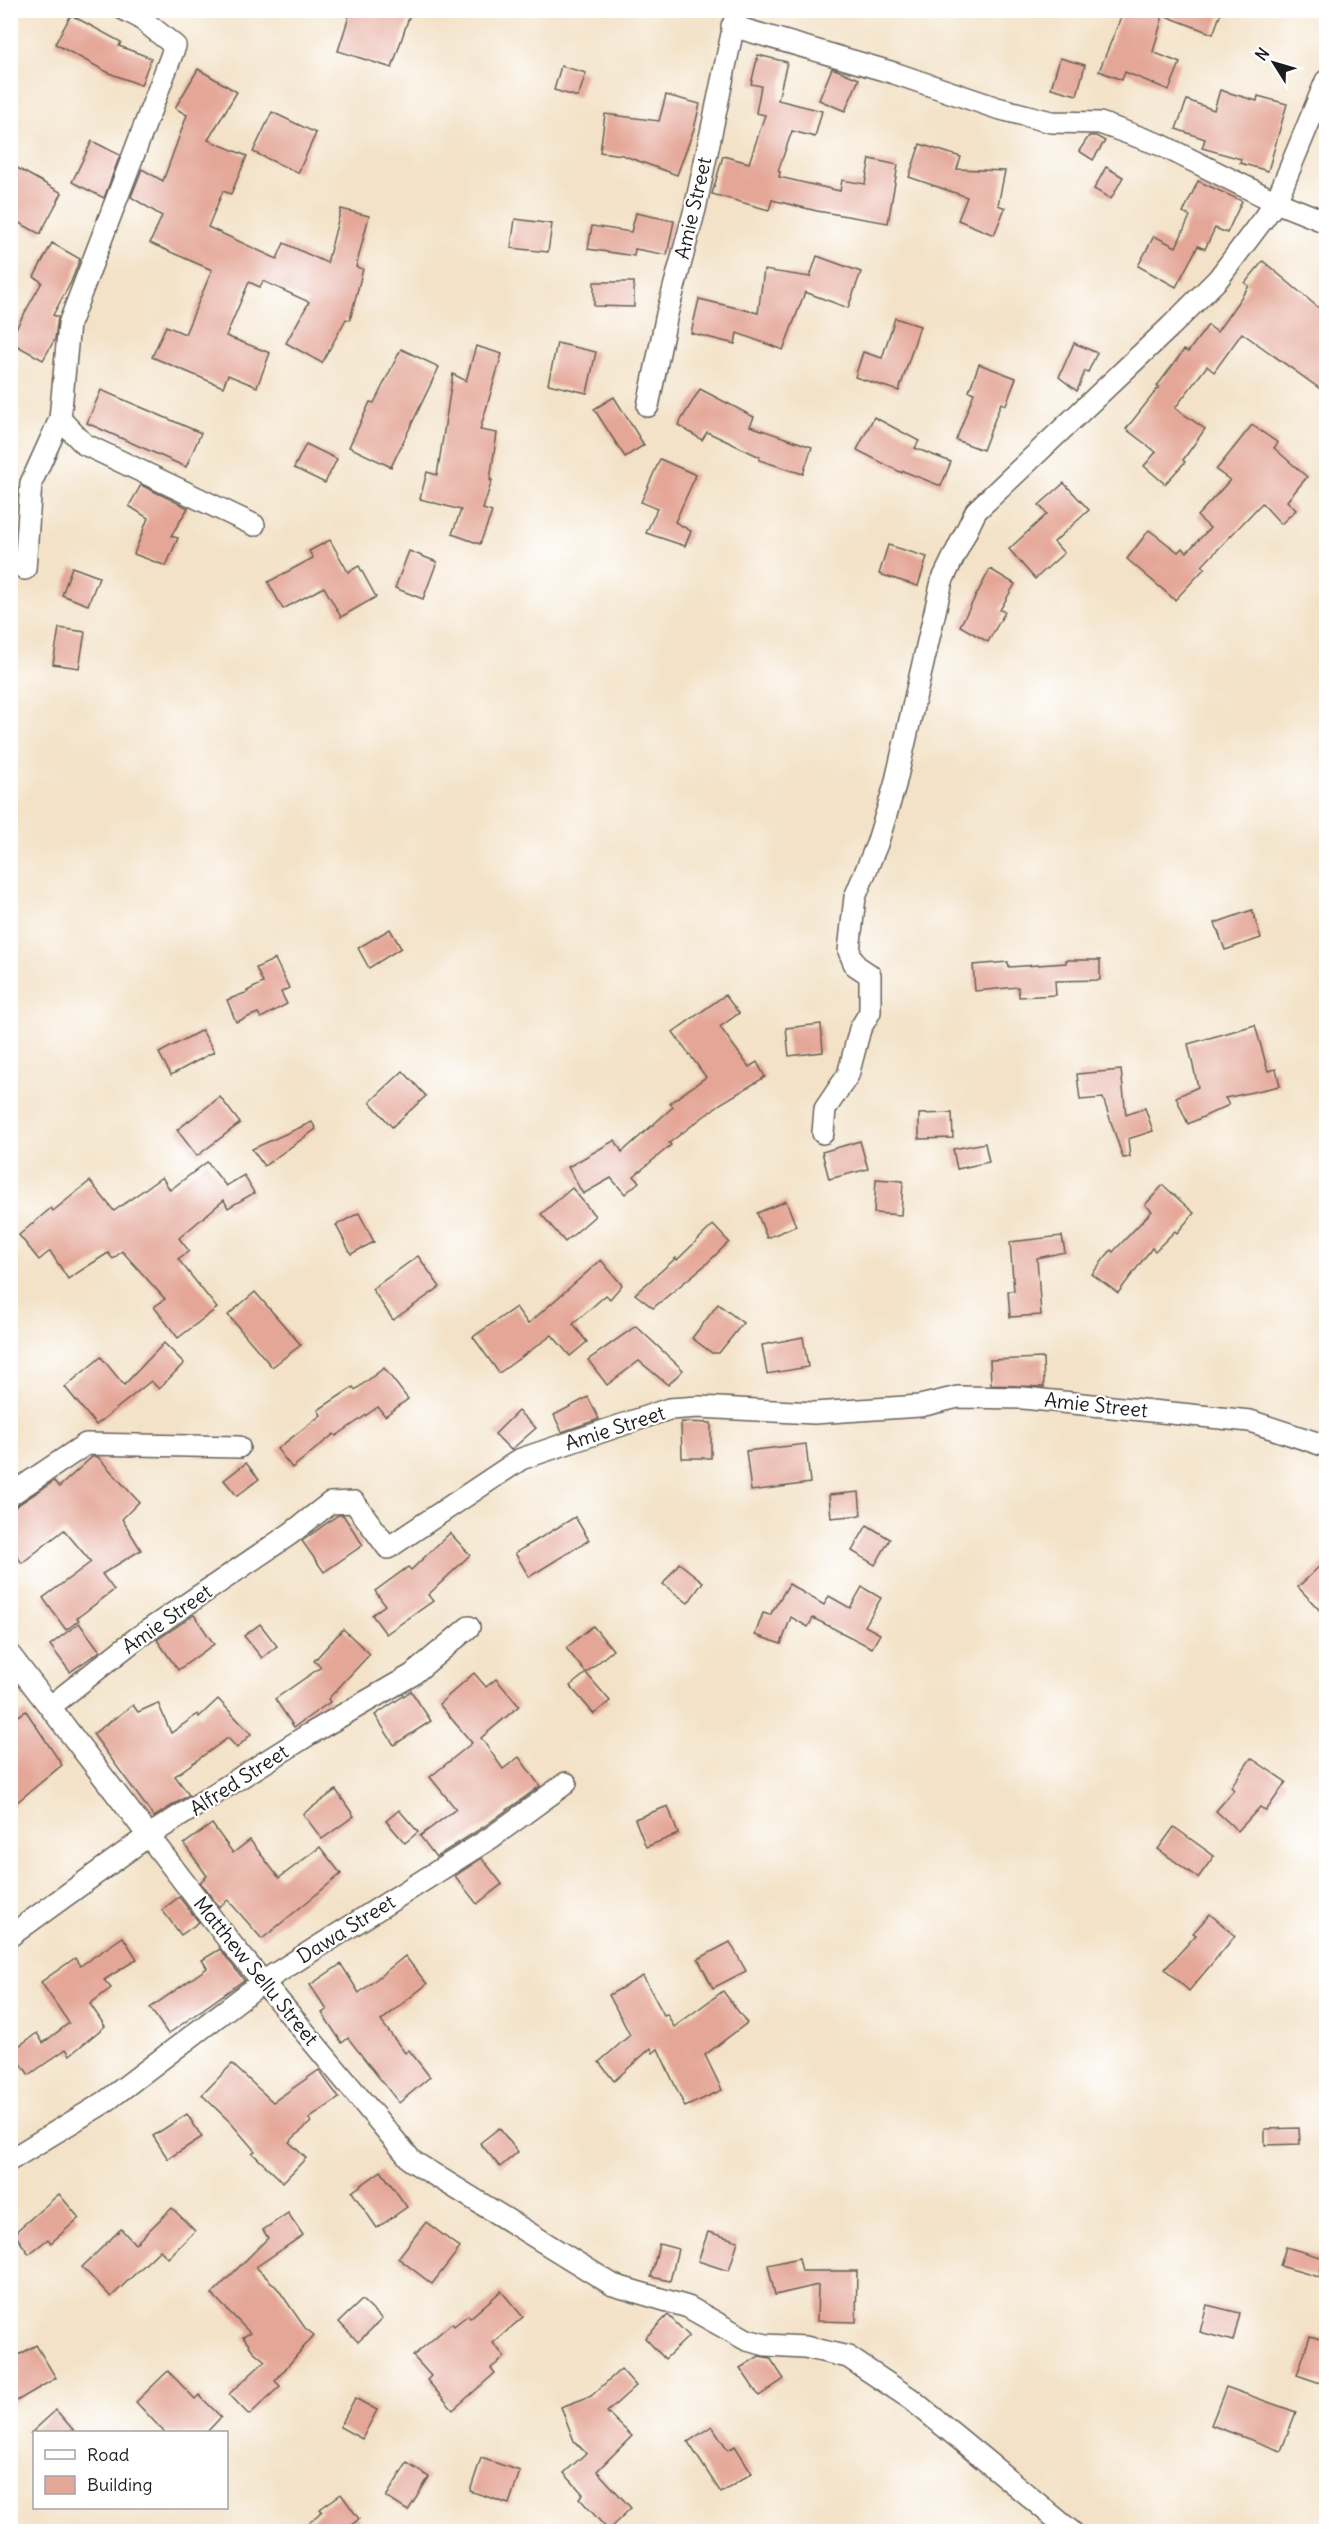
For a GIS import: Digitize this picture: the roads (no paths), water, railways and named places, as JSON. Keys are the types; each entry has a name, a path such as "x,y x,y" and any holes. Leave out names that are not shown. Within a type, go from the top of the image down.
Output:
{"street":[{"path":"25,569 31,483 60,419 69,324 174,46 138,17 125,10"},
{"path":"735,18 997,108 1051,122 1101,123 1161,145 1276,202 1326,222"},
{"name":"Amie Street","path":"648,406 667,314 695,209 735,18"},
{"path":"823,1133 825,1110 848,1076 860,1029 870,1012 870,975 855,965 849,951 855,897 877,844 895,785 942,581 976,511 1172,326 1218,279 1276,202 1326,81"},
{"path":"60,419 84,444 254,525"},
{"name":"Amie Street","path":"51,1706 137,1638 290,1534 330,1503 354,1503 388,1548 521,1459 669,1409 699,1407 814,1413 920,1406 958,1397 1023,1398 1250,1421 1326,1446"},
{"path":"10,1495 86,1444 239,1447"},
{"name":"Alfred Street","path":"10,1936 148,1836 308,1735 412,1675 469,1627"},
{"name":"Matthew Sellu Street","path":"10,1655 233,1946 412,2161 613,2285 688,2307 747,2340 766,2345 805,2346 848,2357 911,2400 1072,2532"},
{"name":"Dawa Street","path":"10,2160 105,2102 264,1981 492,1837 566,1783"}]}
